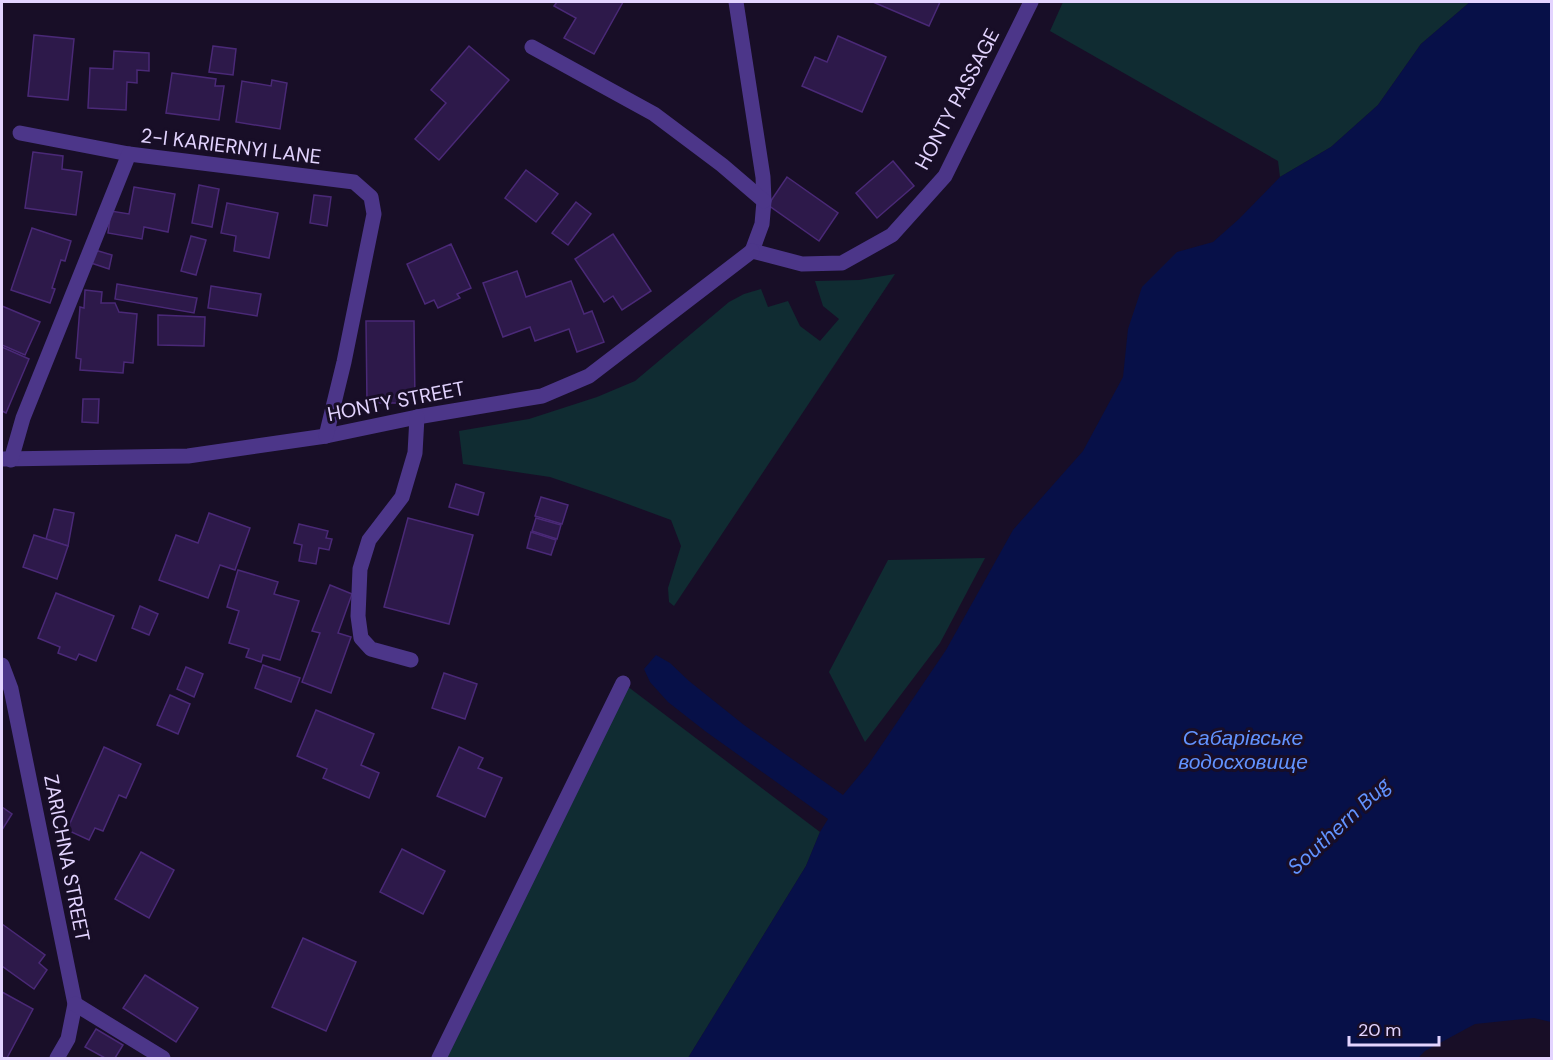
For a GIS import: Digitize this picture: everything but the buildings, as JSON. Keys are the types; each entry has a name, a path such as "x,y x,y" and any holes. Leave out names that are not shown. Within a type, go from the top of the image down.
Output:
{"street":[{"path":"736,2 763,177 762,224 752,251"},
{"name":"HONTY PASSAGE","path":"752,251 802,264 842,263 892,235 945,176 1031,2"},
{"path":"532,47 654,114 722,165 764,201"},
{"path":"20,133 129,154"},
{"name":"2-I KARIERNYI LANE","path":"6,460 129,154 354,182 371,197 374,214 344,362 326,436"},
{"name":"HONTY STREET","path":"6,460 188,456 326,436 417,417 542,396 589,376 752,251"},
{"path":"411,660 371,649 361,638 358,616 360,569 369,540 402,496 415,453 417,417"},
{"name":"ZARICHNA STREET","path":"2,665 11,688 75,1004 68,1039 57,1059"},
{"path":"439,1059 623,683"},
{"path":"75,1004 163,1059"}],"green space":[{"path":"1063,2 1470,2 1421,44 1378,105 1331,147 1280,177 1278,161 1050,31"},
{"path":"895,274 674,606 669,602 668,588 681,546 671,520 550,477 463,464 459,431 529,419 597,397 635,381 729,302 744,294 761,289 768,307 788,301 800,326 820,341 839,319 823,306 815,281 859,280"},
{"path":"985,558 940,643 865,742 829,672 888,560"},
{"path":"623,683 820,832 806,866 688,1058 439,1058"}],"water":[{"name":"Сабарівське водосховище","path":"1470,2 1551,2 1551,1022 1534,1018 1475,1024 1425,1051 1418,1058 688,1058 806,866 828,819 668,702 650,682 644,669 656,655 670,663 744,725 843,795 868,765 946,650 1013,530 1083,451 1123,377 1128,329 1142,287 1177,252 1213,242 1280,177 1331,147 1378,105 1421,44"}],"water label":[{"name":"Southern Bug","path":"1339,826"}]}
